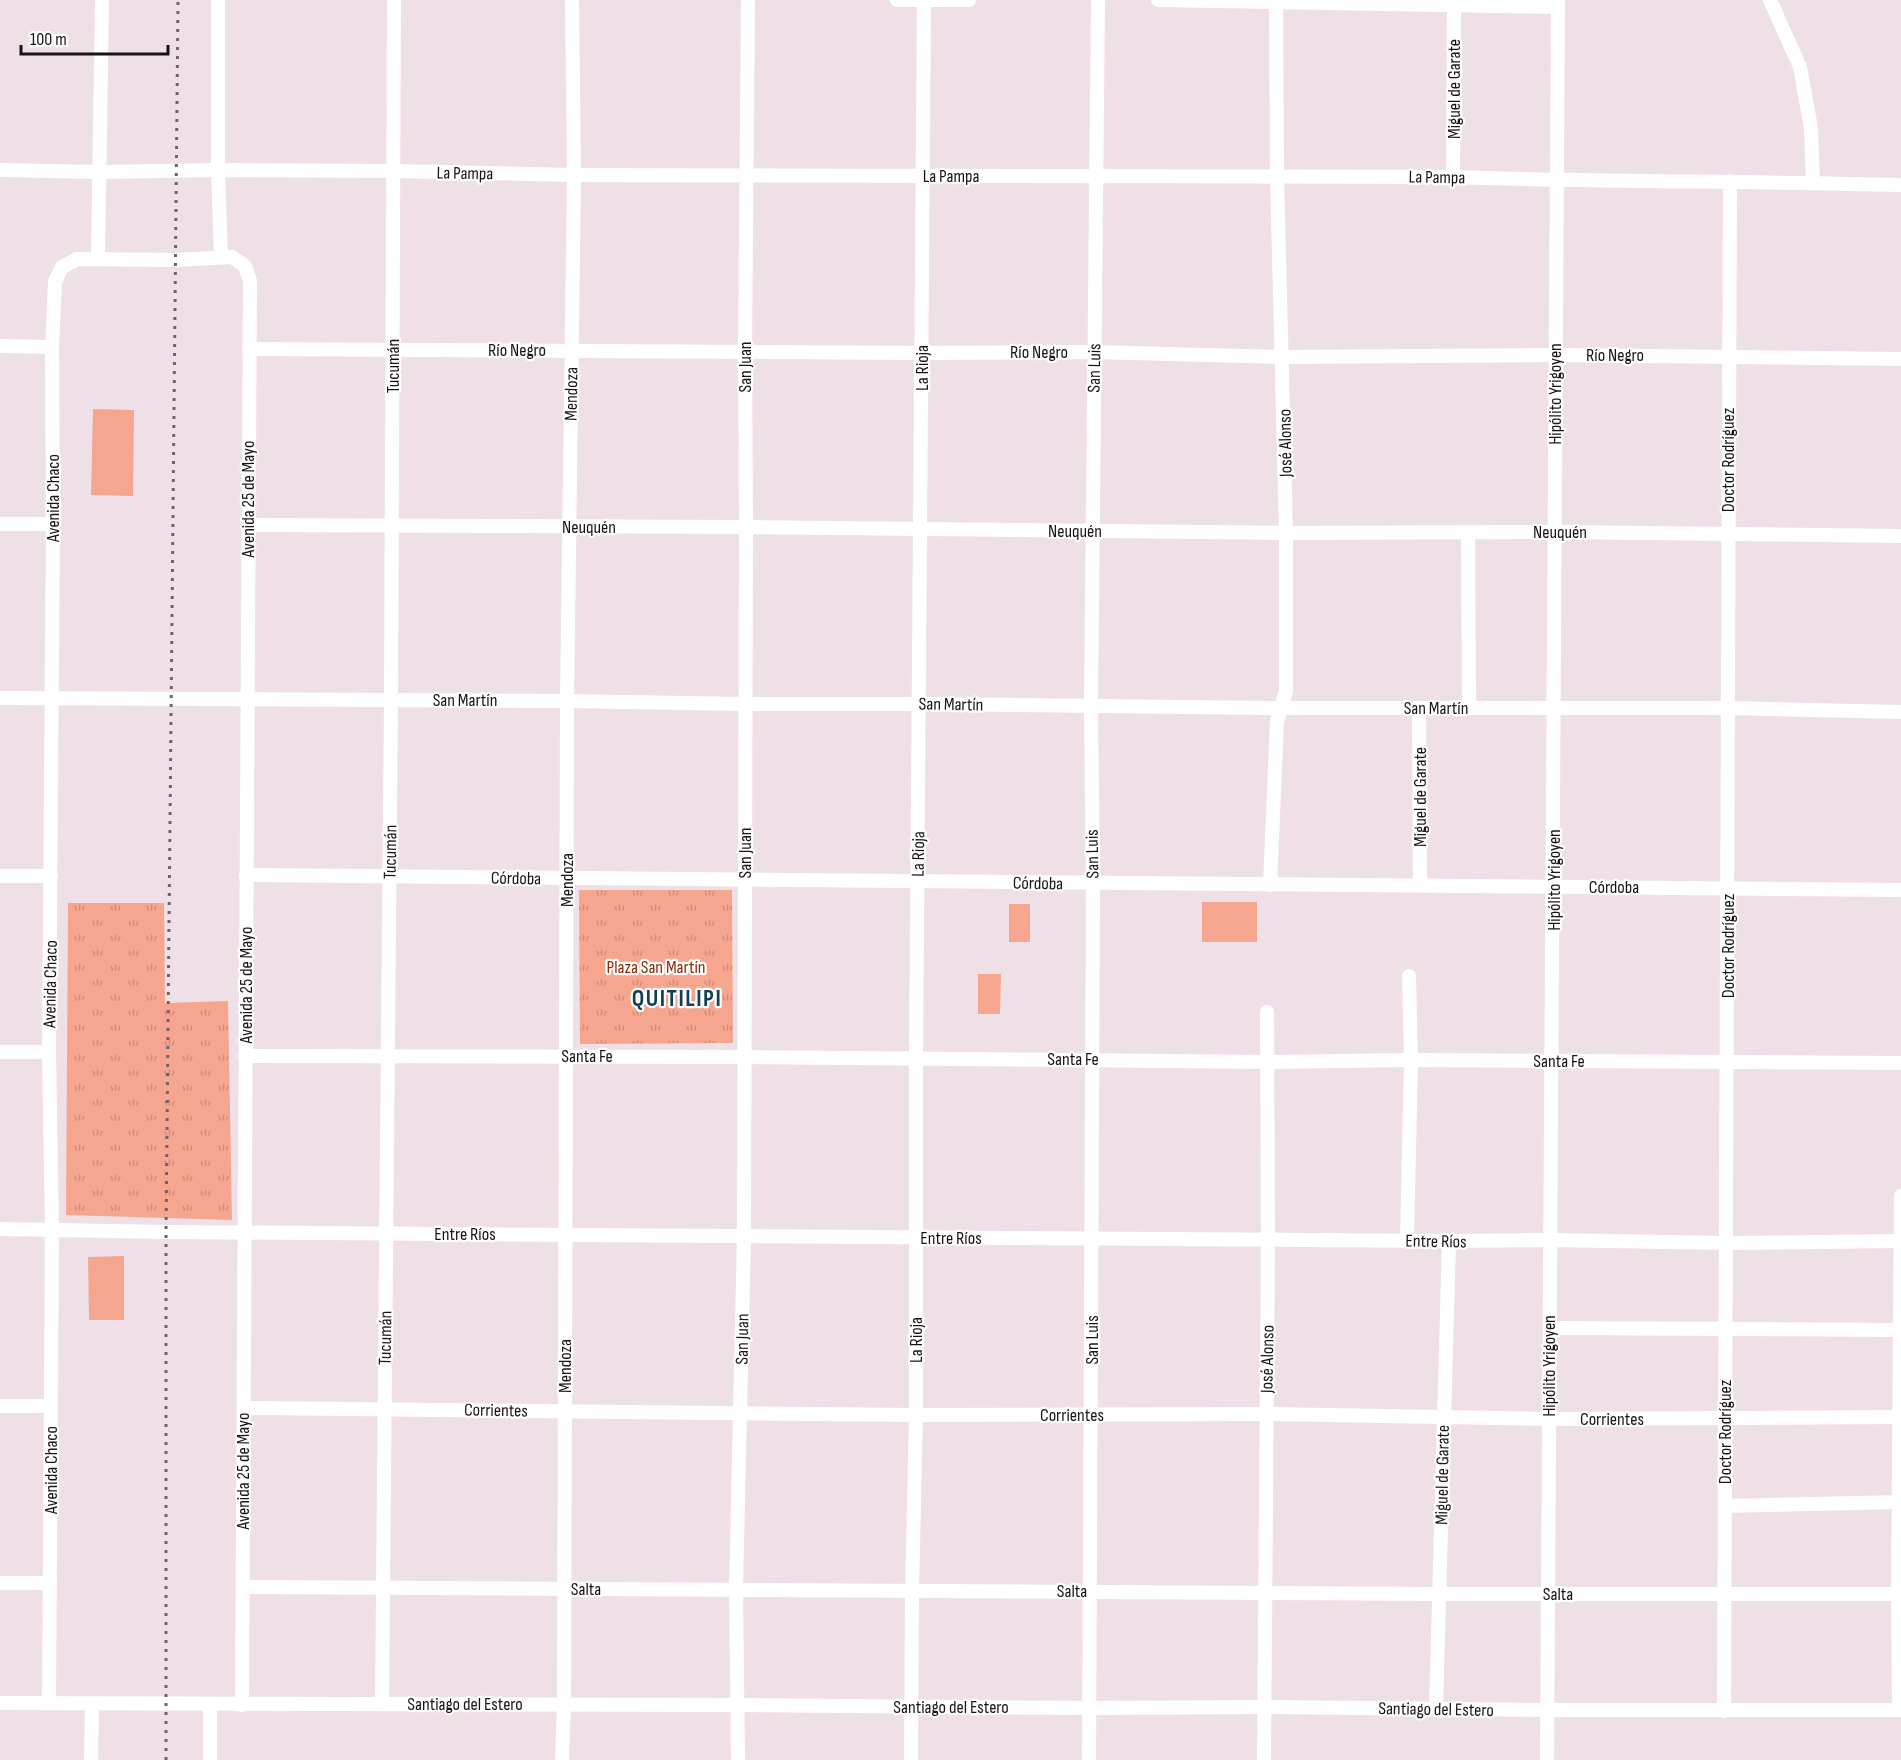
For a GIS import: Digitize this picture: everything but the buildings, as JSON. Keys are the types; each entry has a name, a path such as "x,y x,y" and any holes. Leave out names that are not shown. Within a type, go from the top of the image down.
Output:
{"street":[{"path":"102,0 99,259 175,260 221,257 218,170 218,0"},
{"name":"Tucumán","path":"382,1704 390,876 394,0"},
{"name":"Mendoza","path":"562,1760 565,1589 567,700 574,175 572,0"},
{"name":"San Juan","path":"738,1760 736,1589 744,1236 745,351 748,0"},
{"path":"897,0 969,0"},
{"name":"La Rioja","path":"911,1760 916,1415 917,881 924,0"},
{"name":"San Luis","path":"1089,1760 1092,1415 1091,706 1098,0"},
{"path":"1158,0 1558,4"},
{"path":"1770,0 1800,67 1811,128 1813,183"},
{"name":"José Alonso","path":"1270,885 1277,721 1286,691 1286,533 1277,176 1276,1"},
{"name":"Miguel de Garate","path":"1453,177 1454,3"},
{"name":"Hipólito Yrigoyen","path":"1547,1760 1558,4"},
{"name":"La Pampa","path":"0,170 393,171 574,175 1453,177 1901,185"},
{"name":"Doctor Rodríguez","path":"1724,1711 1730,181"},
{"name":"Avenida 25 de Mayo","path":"221,257 232,257 245,266 250,281 242,1705"},
{"name":"Avenida Chaco","path":"50,1704 52,1230 49,1052 53,698 52,347 57,274 62,267 77,259 99,259"},
{"path":"0,346 52,347"},
{"name":"Río Negro","path":"249,349 1094,352 1283,357 1556,355 1901,359"},
{"path":"0,524 53,524"},
{"name":"Neuquén","path":"248,525 1286,533 1728,533 1901,536"},
{"path":"1468,533 1469,707"},
{"name":"San Martín","path":"0,698 567,700 745,704 1281,708 1729,708 1901,712"},
{"name":"Miguel de Garate","path":"1419,708 1420,885"},
{"name":"Córdoba","path":"246,875 1901,890"},
{"path":"0,876 51,876"},
{"path":"1407,1240 1411,1060 1409,976"},
{"name":"José Alonso","path":"1264,1760 1268,1012"},
{"path":"0,1052 49,1052"},
{"name":"Santa Fe","path":"245,1056 1901,1063"},
{"path":"1900,1710 1901,1196"},
{"name":"Entre Ríos","path":"0,1229 916,1238 1549,1240 1726,1243 1901,1241"},
{"name":"Miguel de Garate","path":"1436,1709 1449,1241"},
{"path":"1550,1328 1900,1330"},
{"path":"0,1406 51,1406"},
{"name":"Corrientes","path":"244,1408 916,1415 1266,1414 1549,1419 1900,1417"},
{"path":"1725,1506 1899,1502"},
{"path":"0,1583 50,1583"},
{"name":"Salta","path":"243,1587 1440,1594 1899,1594"},
{"name":"Santiago del Estero","path":"0,1703 1900,1710"},
{"path":"91,1760 92,1704"},
{"path":"210,1704 210,1760"}],"green space":[{"path":"93,409 134,410 133,496 91,495"},
{"name":"Plaza San Martín","path":"579,890 732,890 733,1043 580,1044"},
{"path":"1202,902 1257,902 1257,942 1202,942"},
{"path":"68,903 164,903 165,1003 228,1001 232,1220 66,1215"},
{"path":"1009,904 1030,904 1030,942 1009,942"},
{"path":"978,974 1001,974 1000,1014 978,1014"},
{"path":"124,1256 124,1320 89,1320 88,1257"}],"railway":[{"path":"166,1760 166,1232 178,0"}],"district":[{"name":"QUITILIPI","path":"677,998"}]}
